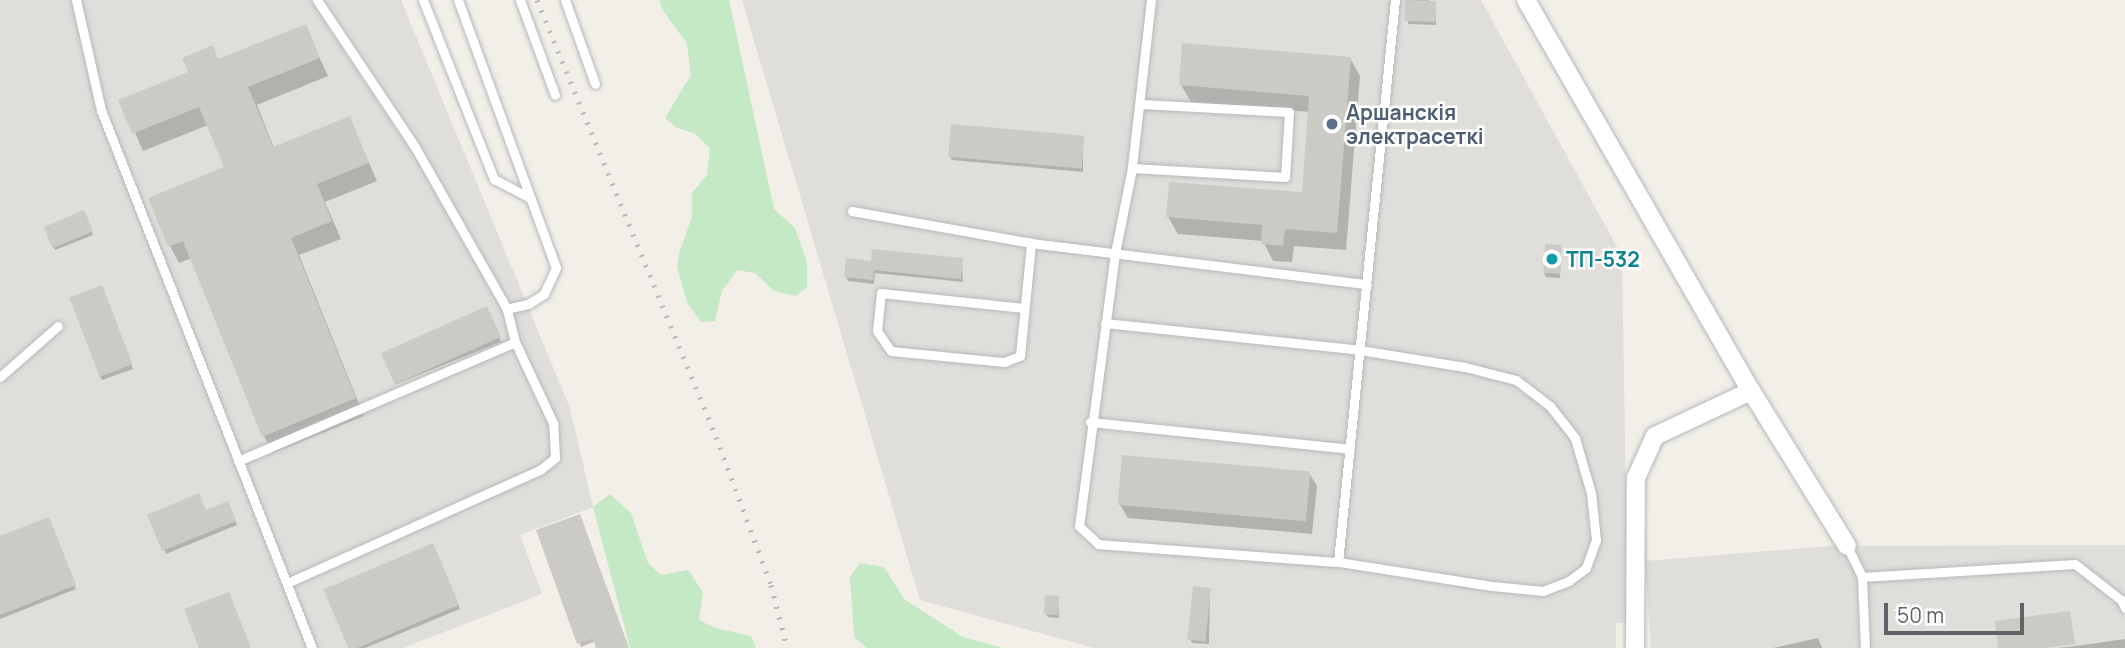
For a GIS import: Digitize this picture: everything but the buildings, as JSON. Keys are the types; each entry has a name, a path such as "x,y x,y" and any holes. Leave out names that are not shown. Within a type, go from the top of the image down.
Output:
{"street":[{"path":"1526,0 1751,391 1847,546"},
{"path":"1635,648 1636,478 1655,436 1751,391"}],"lane":[{"path":"76,0 102,110 312,648"},
{"path":"287,583 540,470 555,458 553,423 515,342 506,309 415,147 317,0"},
{"path":"423,0 494,179 530,198"},
{"path":"457,0 556,268 544,294 528,304 506,309"},
{"path":"520,0 555,95"},
{"path":"565,0 596,83"},
{"path":"1105,323 1360,350 1465,367 1516,380 1550,406 1576,438 1591,493 1596,540 1586,568 1569,581 1543,591 1440,579 1338,562 1098,544 1079,526 1090,422 1115,253 1132,167 1151,0"},
{"path":"1338,562 1395,0"},
{"path":"1132,167 1285,177 1289,112 1140,104"},
{"path":"852,211 1031,243 1367,284"},
{"path":"1024,308 881,293 877,331 891,351 1004,362 1020,356 1031,243"},
{"path":"0,377 58,326"},
{"path":"238,461 515,342"},
{"path":"1090,422 1350,449"},
{"path":"1847,546 1862,577 1865,648"},
{"path":"1862,577 2075,564 2122,600 2125,608"}],"shaded area":[{"path":"0,0 401,0 570,408 593,507 520,535 542,594 403,648 0,648"},
{"name":"Аршанскія электрасеткі","path":"742,0 1481,0 1622,256 1628,623 1616,623 1616,648 1094,648 920,600"},
{"path":"2125,545 2125,648 1651,648 1645,561 1831,546"}],"green space":[{"path":"659,0 729,0 774,209 795,228 807,262 807,287 796,296 774,291 755,273 737,270 722,291 715,321 701,322 687,302 677,267 692,217 692,193 707,175 710,148 694,133 677,128 665,118 691,75 687,44 662,9"},
{"path":"610,494 631,513 648,563 661,575 688,570 703,592 699,620 715,628 751,636 756,648 630,648 593,507"},
{"path":"860,563 884,567 904,599 963,637 1003,648 867,648 854,637 850,577"}],"railway":[{"path":"537,0 716,437 771,585 787,648"}],"place":[{"name":"Аршанскія электрасеткі","path":"1332,124"},
{"name":"ТП-532","path":"1552,259"}]}
